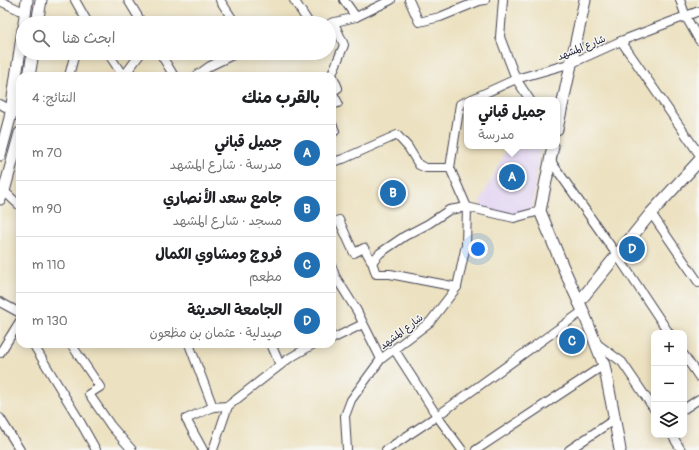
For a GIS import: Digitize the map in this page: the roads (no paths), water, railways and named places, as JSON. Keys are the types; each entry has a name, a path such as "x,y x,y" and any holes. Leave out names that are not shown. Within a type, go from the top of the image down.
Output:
{"street":[{"path":"25,16 27,0"},
{"path":"38,16 41,0"},
{"path":"75,0 82,16"},
{"path":"128,0 138,16"},
{"path":"220,0 230,16"},
{"path":"294,0 304,16"},
{"path":"344,0 356,17"},
{"path":"336,22 356,17 391,0"},
{"path":"409,0 419,22 440,17 485,0"},
{"path":"503,0 500,37 516,80 528,97"},
{"path":"560,116 585,0"},
{"path":"680,0 686,17 699,40"},
{"path":"0,1 22,16"},
{"name":"شارع المشهد","path":"477,97 516,80 572,63 621,41 699,11"},
{"path":"333,72 344,45 336,30"},
{"path":"621,41 699,154"},
{"path":"19,72 20,60"},
{"path":"30,72 31,60"},
{"path":"70,72 73,60"},
{"path":"113,60 120,72"},
{"path":"126,72 135,60"},
{"path":"164,60 172,72"},
{"path":"202,72 222,60"},
{"name":"شارع المشهد","path":"347,450 345,416 351,400 381,359 430,322 457,287 466,245 467,207 450,168 460,104 464,102"},
{"path":"0,104 16,113 10,118 0,155"},
{"path":"336,161 397,135 408,147 419,165 426,168 450,168"},
{"path":"16,147 2,195 16,204"},
{"path":"552,149 540,211 596,342 604,365 620,450"},
{"path":"550,160 617,255 667,330"},
{"path":"386,450 437,416 581,307 617,255 650,213 699,161"},
{"path":"372,262 380,253 399,240 428,224 449,210 467,207 514,218 540,211"},
{"path":"650,213 699,283"},
{"path":"336,221 339,220 354,253 364,248 372,262 376,274 390,274 457,287"},
{"path":"336,278 357,311 381,359"},
{"path":"0,302 16,311"},
{"path":"336,337 364,324"},
{"path":"0,353 16,327"},
{"path":"596,342 622,362 651,405"},
{"path":"35,348 96,450"},
{"path":"74,348 100,386 89,394 111,426 132,450"},
{"path":"191,348 213,407"},
{"path":"273,348 280,365"},
{"path":"213,450 228,406 288,359 307,348"},
{"path":"394,349 437,416 462,450"},
{"path":"687,360 699,378"},
{"path":"476,450 604,365"},
{"path":"687,407 699,399"},
{"path":"203,450 186,419 213,407 228,406"},
{"path":"0,418 20,450"},
{"path":"569,450 615,419"},
{"path":"674,438 682,450"}],"place":[{"name":"جميل قباني","path":"512,177"},
{"name":"جامع سعد الأنصاري","path":"393,193"},
{"name":"الجامعة الحديثة","path":"632,249"},
{"name":"فروج ومشاوي الكمال","path":"572,341"}]}
